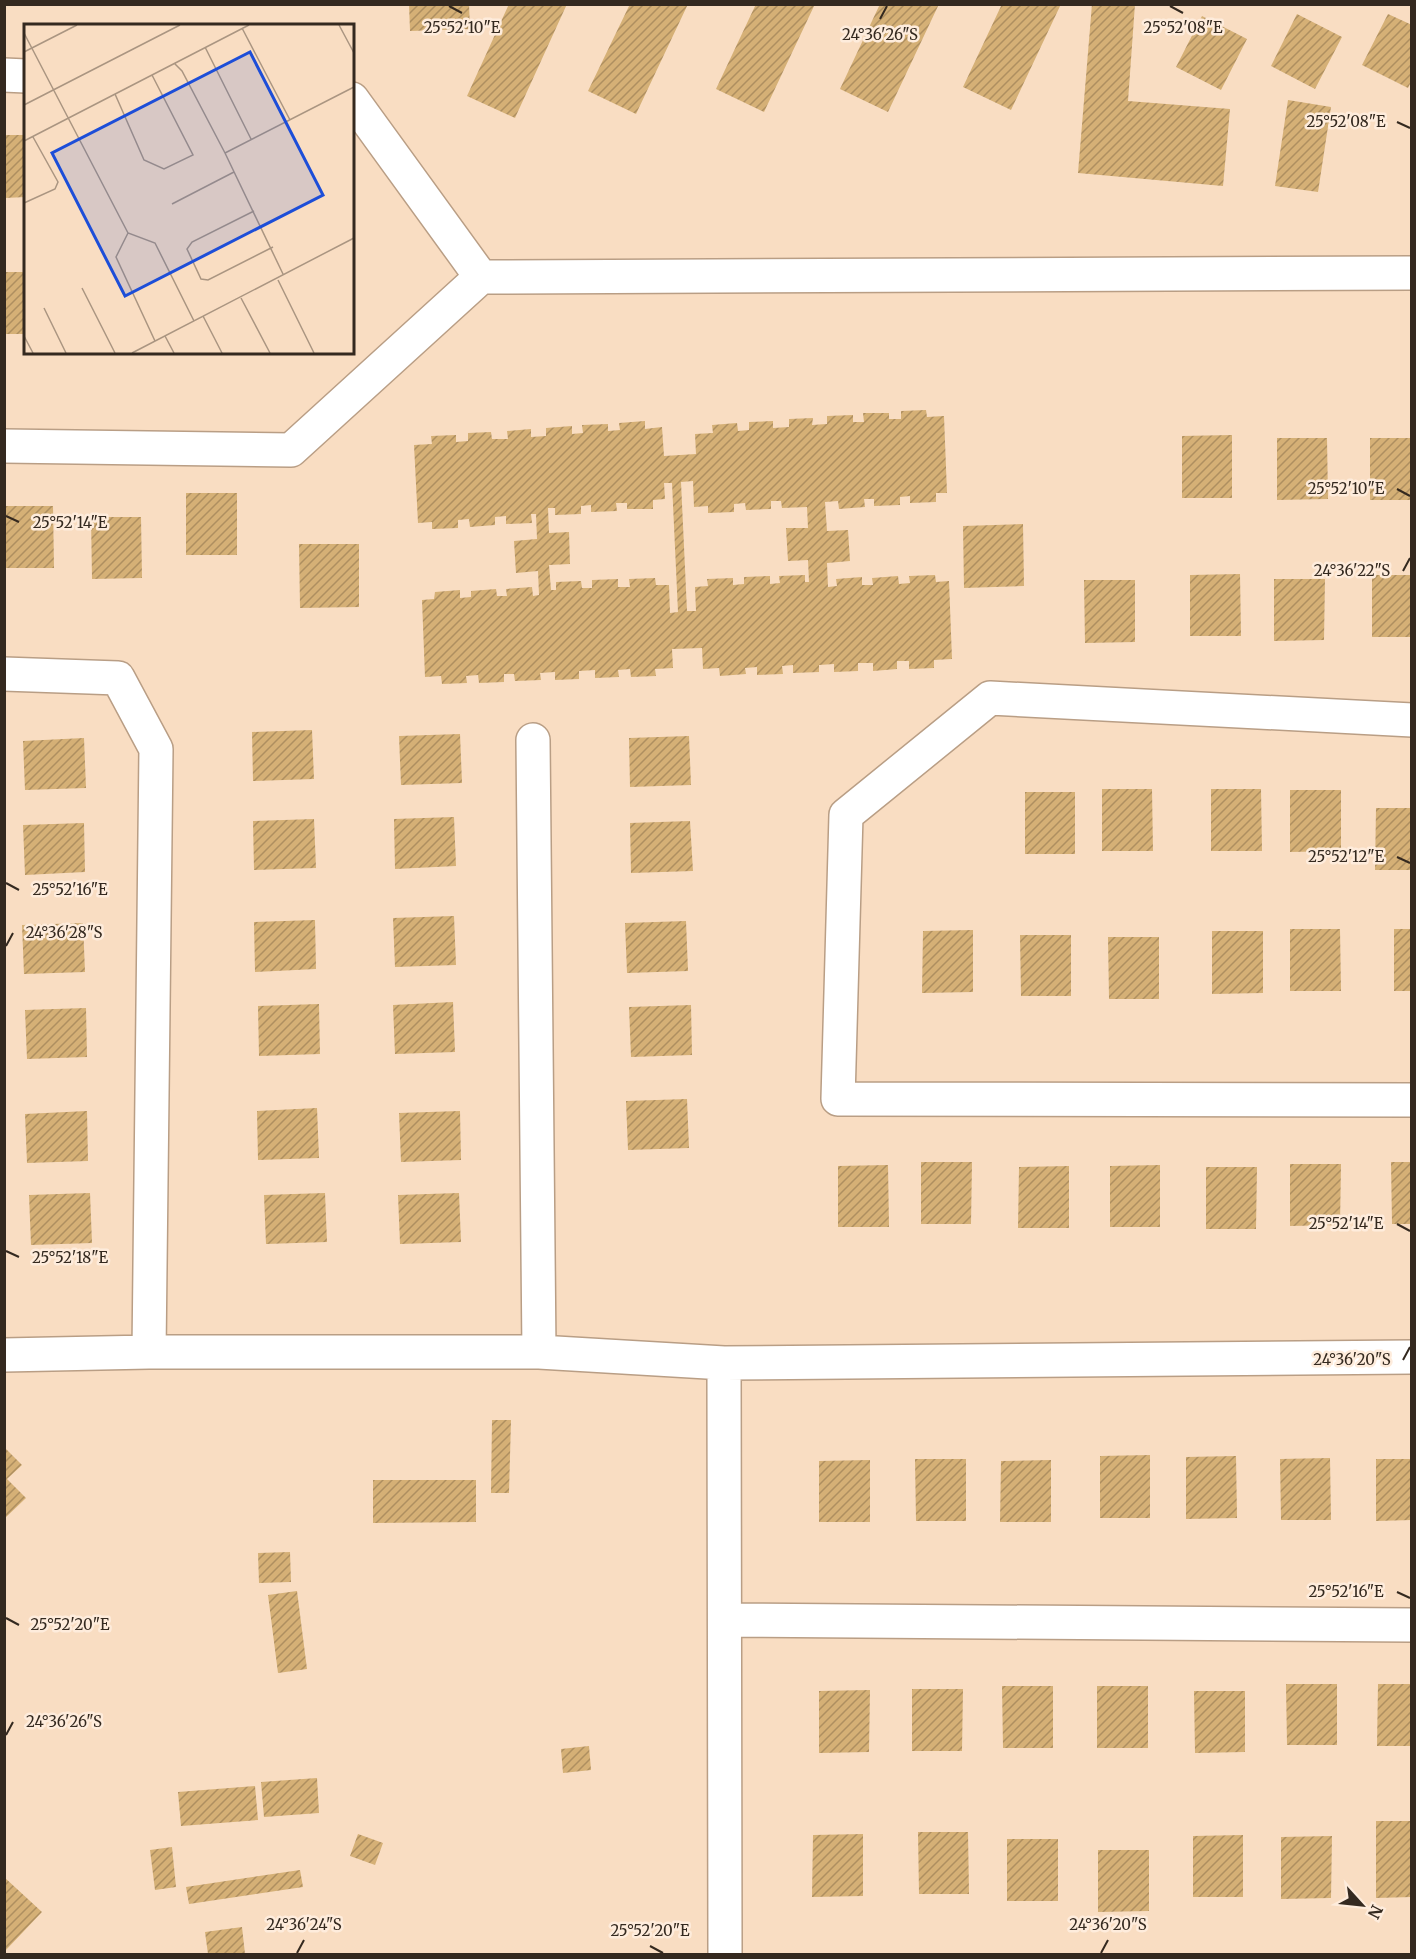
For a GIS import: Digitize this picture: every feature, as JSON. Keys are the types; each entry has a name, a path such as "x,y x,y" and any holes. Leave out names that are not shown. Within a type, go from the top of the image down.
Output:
{"street":[{"path":"4,75 24,76"},
{"path":"354,102 481,277"},
{"path":"4,446 291,450 481,277 1412,273"},
{"path":"4,674 118,678 156,749 149,1352"},
{"path":"1412,720 990,698 846,815 838,1099 1412,1100"},
{"path":"533,740 538,1352"},
{"path":"4,1355 149,1352 538,1352 724,1363 1412,1357"},
{"path":"724,1363 725,1954"},
{"path":"725,1620 1412,1625"}],"building":[{"path":"409,4 469,4 470,29 410,31"},
{"path":"509,4 567,4 515,118 467,96"},
{"path":"630,4 688,4 636,114 588,91"},
{"path":"756,4 815,4 764,112 716,89"},
{"path":"880,4 939,4 888,112 840,89"},
{"path":"1002,4 1061,4 1011,110 963,87"},
{"path":"1092,4 1135,4 1128,101 1230,109 1223,186 1078,173"},
{"path":"1297,14 1342,37 1315,89 1271,66"},
{"path":"1388,14 1412,25 1412,80 1408,88 1362,65"},
{"path":"1202,16 1247,39 1221,90 1176,67"},
{"path":"1288,100 1331,107 1318,192 1275,186"},
{"path":"4,135 24,135 24,197 5,198"},
{"path":"4,272 24,272 24,334 4,334"},
{"path":"926,410 927,417 944,416 947,493 936,493 936,502 910,503 910,496 900,497 900,505 874,506 874,499 864,499 865,507 839,509 838,501 825,502 827,531 848,530 850,561 827,563 828,587 837,586 836,579 862,577 862,585 873,585 872,578 898,576 899,584 910,583 909,576 935,575 936,582 949,581 952,659 934,660 934,668 909,669 909,661 897,661 897,669 873,671 873,663 858,663 858,671 834,672 834,664 819,665 819,672 793,673 793,665 782,666 783,674 757,675 757,667 745,668 746,674 720,676 719,668 703,669 702,648 672,649 673,668 655,669 656,676 631,677 630,669 618,670 619,677 595,678 595,670 579,671 579,679 555,680 555,672 540,673 541,680 515,681 514,674 504,674 504,682 479,683 478,675 466,676 467,683 442,684 441,676 425,677 422,600 434,599 435,592 460,590 460,598 471,597 471,591 496,589 497,596 507,596 506,589 532,587 533,596 539,595 538,571 516,573 514,541 537,539 536,514 531,514 532,523 506,524 506,516 495,517 495,525 470,527 469,519 458,520 458,528 432,529 432,522 418,523 414,445 432,444 431,436 456,435 456,442 468,441 468,433 491,432 492,439 508,439 507,431 531,429 531,437 546,436 546,428 572,426 572,434 583,433 582,425 608,424 608,431 620,430 619,423 645,421 645,429 662,427 664,456 696,454 695,434 713,433 712,425 737,423 738,431 749,430 749,422 773,421 773,428 789,427 789,419 813,418 812,425 827,424 827,416 853,415 853,422 864,422 863,413 889,413 889,419 901,419 901,411","holes":["693,481 694,507 708,506 708,513 734,512 734,504 745,503 746,510 771,509 771,501 781,501 782,508 807,507 808,528 786,528 788,561 808,560 809,582 805,582 805,575 779,576 780,583 770,584 770,576 744,577 744,584 733,585 733,578 707,579 708,586 695,587 696,611 687,611 681,482","664,483 672,483 678,612 670,613 669,585 656,585 655,578 629,579 630,587 618,587 618,579 592,580 592,588 582,588 581,581 556,582 556,590 551,590 549,565 570,564 569,532 549,533 548,508 555,508 555,515 581,514 581,506 591,505 591,512 617,511 616,503 627,503 627,509 653,509 653,500 665,499"]},
{"path":"1232,435 1232,498 1182,498 1182,436"},
{"path":"1277,438 1327,438 1328,499 1277,500"},
{"path":"1370,438 1412,438 1412,500 1370,500"},
{"path":"186,493 237,493 237,555 186,555"},
{"path":"4,506 53,506 54,568 4,568"},
{"path":"91,517 141,517 142,578 92,579"},
{"path":"1023,524 1024,586 964,588 963,526"},
{"path":"299,544 359,544 359,607 300,608"},
{"path":"1240,574 1241,636 1190,636 1190,575"},
{"path":"1372,575 1412,575 1412,637 1372,637"},
{"path":"1274,579 1325,579 1324,640 1274,641"},
{"path":"1084,580 1135,580 1135,642 1085,643"},
{"path":"312,730 314,779 253,781 252,732"},
{"path":"460,734 462,783 401,785 399,736"},
{"path":"689,736 691,785 630,787 629,738"},
{"path":"84,738 86,788 25,790 23,741"},
{"path":"1102,789 1152,789 1153,851 1102,851"},
{"path":"1211,789 1261,789 1262,851 1211,851"},
{"path":"1290,790 1341,790 1341,851 1290,852"},
{"path":"1025,792 1075,792 1075,854 1025,854"},
{"path":"1376,808 1412,808 1412,870 1375,870"},
{"path":"454,817 456,866 395,869 394,819"},
{"path":"314,819 316,868 254,870 253,821"},
{"path":"690,821 693,871 631,873 630,823"},
{"path":"84,823 85,872 25,875 23,825"},
{"path":"454,916 456,965 395,967 393,918"},
{"path":"315,920 316,969 255,972 254,922"},
{"path":"686,921 688,971 627,973 625,923"},
{"path":"83,923 85,972 24,974 22,925"},
{"path":"1290,929 1340,929 1341,991 1290,991"},
{"path":"1394,929 1412,929 1412,991 1394,991"},
{"path":"973,930 973,992 922,993 923,931"},
{"path":"1212,931 1263,931 1263,993 1212,994"},
{"path":"1020,935 1071,935 1071,996 1021,996"},
{"path":"1108,937 1159,937 1159,999 1109,999"},
{"path":"453,1002 455,1052 395,1054 393,1005"},
{"path":"319,1004 320,1054 259,1056 258,1006"},
{"path":"691,1005 692,1055 631,1057 629,1007"},
{"path":"86,1008 87,1057 27,1059 25,1010"},
{"path":"687,1099 689,1148 628,1150 626,1101"},
{"path":"317,1108 319,1158 258,1160 257,1111"},
{"path":"87,1111 88,1161 27,1163 25,1114"},
{"path":"460,1111 461,1160 401,1162 399,1113"},
{"path":"921,1162 972,1162 971,1224 921,1224"},
{"path":"1391,1162 1412,1162 1412,1224 1392,1224"},
{"path":"1290,1164 1341,1164 1340,1225 1290,1226"},
{"path":"888,1165 889,1227 838,1227 838,1166"},
{"path":"1160,1165 1160,1227 1110,1227 1110,1166"},
{"path":"1069,1166 1069,1228 1018,1228 1019,1167"},
{"path":"1206,1167 1257,1167 1256,1229 1206,1229"},
{"path":"90,1193 92,1243 31,1245 29,1195"},
{"path":"325,1193 327,1242 266,1244 264,1195"},
{"path":"459,1193 461,1242 400,1244 398,1195"},
{"path":"492,1420 511,1420 509,1493 491,1493"},
{"path":"4,1447 22,1465 7,1479 26,1498 4,1519"},
{"path":"1150,1455 1150,1518 1100,1518 1100,1456"},
{"path":"1236,1456 1237,1518 1186,1519 1186,1457"},
{"path":"1330,1458 1331,1520 1281,1520 1280,1459"},
{"path":"915,1459 966,1459 966,1521 916,1521"},
{"path":"1376,1459 1412,1459 1412,1520 1376,1521"},
{"path":"870,1460 870,1522 819,1522 819,1461"},
{"path":"1051,1460 1051,1522 1000,1522 1001,1461"},
{"path":"373,1480 476,1480 476,1522 373,1523"},
{"path":"290,1552 291,1582 259,1583 258,1553"},
{"path":"297,1591 307,1669 278,1673 268,1595"},
{"path":"1286,1684 1337,1684 1337,1745 1287,1745"},
{"path":"1378,1684 1412,1684 1412,1746 1377,1746"},
{"path":"1002,1686 1053,1686 1053,1748 1003,1748"},
{"path":"1097,1686 1148,1686 1148,1748 1097,1748"},
{"path":"912,1689 963,1689 962,1751 912,1751"},
{"path":"870,1690 869,1752 819,1753 819,1691"},
{"path":"1194,1691 1245,1691 1245,1752 1195,1753"},
{"path":"589,1746 591,1770 563,1773 561,1749"},
{"path":"317,1778 319,1813 264,1817 261,1782"},
{"path":"255,1786 258,1820 181,1826 178,1792"},
{"path":"1376,1821 1412,1821 1412,1897 1376,1898"},
{"path":"918,1832 968,1832 969,1894 919,1894"},
{"path":"358,1834 383,1843 375,1865 350,1856"},
{"path":"863,1834 863,1896 812,1897 813,1835"},
{"path":"1243,1835 1243,1897 1193,1897 1193,1836"},
{"path":"1332,1836 1331,1898 1281,1899 1281,1837"},
{"path":"1007,1839 1058,1839 1058,1901 1007,1901"},
{"path":"172,1847 176,1887 155,1890 150,1850"},
{"path":"1098,1850 1149,1850 1149,1911 1098,1912"},
{"path":"300,1870 303,1887 189,1904 186,1887"},
{"path":"4,1877 42,1912 4,1952"},
{"path":"242,1927 245,1954 208,1954 205,1932"}]}
